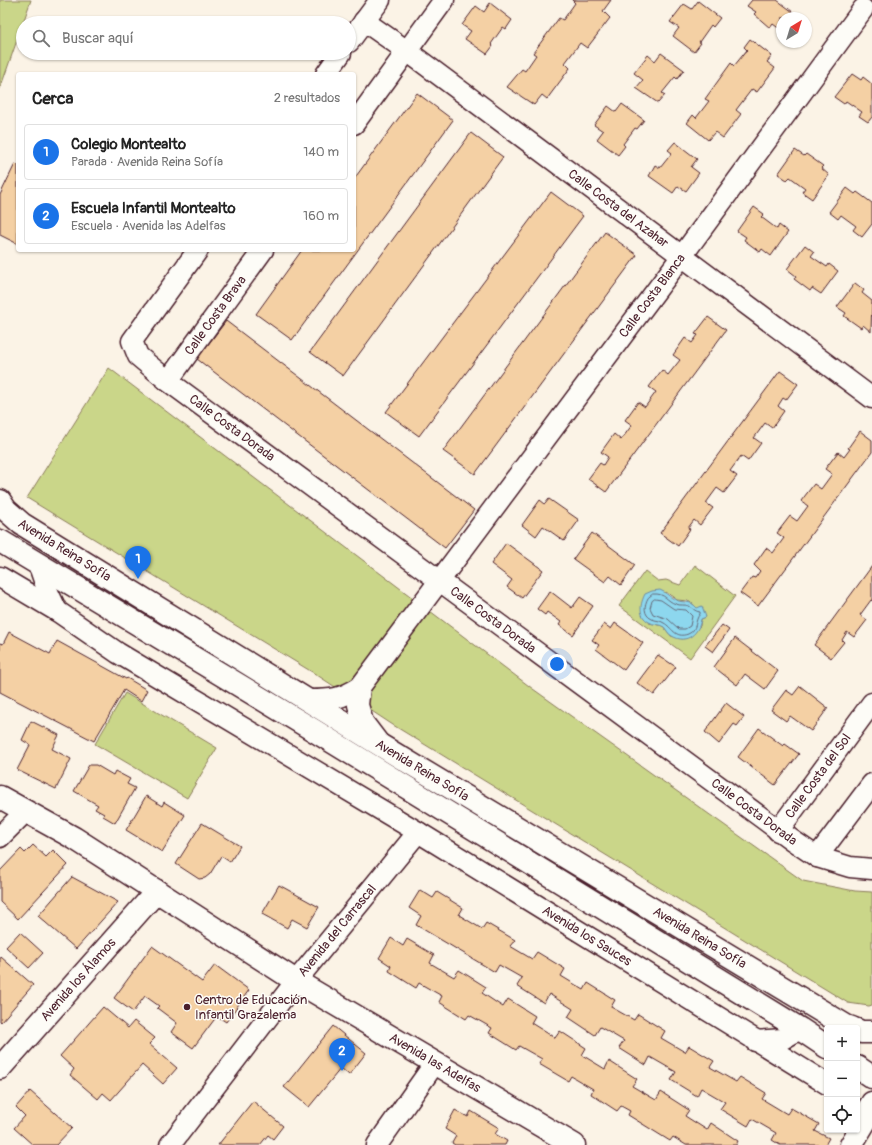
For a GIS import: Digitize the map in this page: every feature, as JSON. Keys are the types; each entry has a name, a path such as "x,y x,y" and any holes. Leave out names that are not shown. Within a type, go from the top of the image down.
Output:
{"main road":[{"name":"Avenida Reina Sofía","path":"0,501 6,510 22,524 380,745 844,1025"},
{"name":"Avenida Reina Sofía","path":"0,541 317,732 824,1045"},
{"name":"Avenida las Adelfas","path":"0,797 74,838 296,981 574,1145"},
{"name":"Avenida los Álamos","path":"0,1068 157,891"},
{"path":"860,1032 872,1032"},
{"path":"860,1069 872,1077"},
{"path":"851,1145 866,1120 872,1103"}],"street":[{"path":"356,32 380,0"},
{"path":"356,121 444,0"},
{"name":"Calle Costa Blanca","path":"360,687 682,256 862,8"},
{"name":"Calle Costa del Azahar","path":"364,21 407,51 872,398"},
{"path":"327,72 336,60"},
{"name":"Calle Costa Dorada","path":"197,252 132,341 138,356 168,381 817,858 850,867 872,869"},
{"name":"Calle Costa Brava","path":"168,381 262,252"},
{"path":"40,566 48,592 57,611"},
{"name":"Avenida los Sauces","path":"0,577 57,611 118,653 418,832 824,1082"},
{"path":"309,700 327,700 346,696 360,687"},
{"path":"360,687 358,705 363,722 380,745"},
{"name":"Calle Costa del Sol","path":"778,830 872,703"},
{"path":"817,858 872,784"},
{"path":"0,837 26,811"},
{"name":"Avenida del Carrascal","path":"170,1145 296,981 418,832"},
{"path":"755,1041 782,1039 800,1030"},
{"path":"376,1145 435,1063"}],"green space":[{"path":"0,0 31,0 25,16 16,16 16,43 0,89"},
{"path":"109,368 533,689 803,881 855,891 872,892 872,1005 869,1006 848,1003 393,725 317,675 27,498"},
{"path":"695,565 735,596 690,658 619,606 645,571 658,581 666,580 680,585","holes":["666,592 677,600 688,601 706,617 701,619 700,626 683,639 671,636 663,626 649,623"]},
{"path":"125,693 217,748 187,798 95,744"}],"water":[{"path":"660,590 674,599 692,604 697,608 702,606 706,617 701,619 698,629 691,636 683,639 677,638 671,635 661,625 651,623 645,619 641,606 645,594"}],"building":[{"path":"572,0 611,0 603,11 610,18 587,48 580,43 565,63 570,68 547,99 542,95 534,105 507,87 522,69 525,71 536,55 533,53 559,18 563,20 575,3"},
{"path":"752,0 777,0 793,12 776,12 776,26 773,24 770,28 754,14 756,12 747,6"},
{"path":"698,1 720,18 713,27 711,25 694,52 673,36 679,28 670,22 684,4 692,9"},
{"path":"490,3 512,20 506,29 503,27 491,44 493,46 487,54 465,39 471,31 462,25 476,6 484,12"},
{"path":"750,39 772,56 767,62 775,68 757,92 752,89 736,110 741,114 723,138 715,132 708,140 687,123 693,115 696,118 709,101 705,99 731,63 734,66 747,50 744,47"},
{"path":"661,53 684,70 677,79 675,77 662,93 665,95 658,103 636,88 643,80 634,73 648,55 655,61"},
{"path":"852,74 861,80 863,77 872,84 872,117 868,122 859,116 862,112 846,101 844,104 834,97"},
{"path":"417,93 453,120 292,340 256,314 301,252 356,252 356,176"},
{"path":"622,104 644,120 637,129 635,128 623,144 625,146 618,155 597,139 603,131 594,125 608,106 616,112"},
{"path":"471,133 503,157 343,376 310,352"},
{"path":"675,142 697,159 691,167 699,173 686,191 678,186 673,193 649,176 655,165 660,168 672,153 668,150"},
{"path":"795,150 804,156 806,154 823,166 821,168 829,175 812,199 802,192 805,188 790,177 787,180 778,174"},
{"path":"16,164 16,243 0,235 0,195"},
{"path":"847,188 855,194 857,192 872,203 872,224 862,237 853,230 856,226 841,215 838,219 829,212"},
{"path":"551,192 583,216 419,436 386,412"},
{"path":"754,207 764,214 761,217 777,229 779,225 788,232 771,256 762,249 760,252 744,240 746,237 737,231"},
{"path":"605,232 637,255 475,474 443,451"},
{"path":"805,245 814,252 811,256 827,267 829,264 838,271 821,294 812,288 810,291 794,279 796,276 787,269"},
{"path":"855,283 864,290 862,293 872,301 871,332 863,325 861,328 844,316 846,313 837,307"},
{"path":"708,317 726,330 606,492 588,479 600,463 603,465 608,457 601,452 614,434 621,440 632,425 625,420 638,402 645,407 656,392 649,387 662,370 668,375 680,360 673,355 685,338 692,343 698,335 695,334"},
{"path":"226,321 474,510 445,548 197,359"},
{"path":"780,371 798,384 786,400 783,398 778,406 784,411 772,428 765,423 754,438 761,443 748,461 741,456 730,471 737,476 724,493 717,488 706,503 713,508 700,525 694,520 688,528 690,529 678,546 660,533"},
{"path":"860,431 872,440 872,452 758,606 740,593 752,577 755,578 760,571 754,565 766,548 773,553 784,538 777,533 790,516 797,521 808,506 801,501 814,484 821,489 832,474 825,469 838,452 844,457 850,449 848,448"},
{"path":"549,499 579,520 564,541 543,526 536,536 522,525 540,500 545,504"},
{"path":"592,533 635,565 621,585 610,576 605,582 573,559"},
{"path":"506,543 543,570 522,598 507,587 512,580 491,564"},
{"path":"872,566 872,601 871,600 860,615 867,620 854,637 847,632 842,640 844,642 831,658 814,645"},
{"path":"550,591 572,608 580,597 593,606 573,635 559,625 561,622 547,612 545,615 537,609"},
{"path":"615,623 643,643 624,670 596,649 599,645 592,640 604,624 611,629"},
{"path":"722,625 729,630 713,652 705,646"},
{"path":"9,632 50,654 57,641 147,690 141,701 124,690 94,741 0,692 0,643 3,644"},
{"path":"735,638 778,671 765,689 745,674 737,685 714,667"},
{"path":"658,655 676,667 654,695 637,683"},
{"path":"800,686 828,708 811,731 790,716 786,721 771,710 786,690 793,695"},
{"path":"726,703 744,717 737,726 734,724 719,744 705,732"},
{"path":"31,721 59,735 52,749 71,759 56,789 17,770 30,745 22,740"},
{"path":"759,728 783,746 785,744 799,754 775,785 738,757"},
{"path":"89,765 96,765 113,775 115,771 130,779 127,784 135,788 115,823 95,809 98,805 74,791"},
{"path":"146,796 162,806 164,802 185,815 162,852 126,830"},
{"path":"202,823 240,846 230,862 221,856 210,874 205,878 199,879 176,864"},
{"path":"33,845 46,857 53,850 68,865 18,919 0,902 0,871 21,849 25,853"},
{"path":"72,877 118,902 76,949 38,916"},
{"path":"279,885 319,907 307,927 292,919 287,928 262,914"},
{"path":"420,890 433,898 437,892 463,908 459,915 482,929 486,923 515,940 510,946 532,959 537,952 565,969 561,976 584,990 588,983 615,1000 611,1007 634,1020 638,1014 665,1031 661,1038 685,1052 689,1046 714,1061 710,1067 736,1082 740,1077 766,1093 762,1099 787,1114 791,1108 819,1124 815,1131 829,1138 825,1145 780,1145 772,1140 776,1133 752,1119 748,1126 720,1109 725,1102 701,1088 697,1096 671,1080 676,1072 650,1057 646,1065 619,1048 624,1041 600,1027 595,1035 568,1017 573,1009 549,994 544,1003 517,986 522,978 499,965 495,972 416,925 421,916 409,908"},
{"path":"20,932 43,953 29,968 6,947"},
{"path":"391,938 403,946 407,939 434,955 430,963 454,977 459,970 486,987 482,993 503,1007 508,999 535,1016 531,1023 555,1038 560,1031 586,1048 582,1055 605,1069 609,1061 637,1079 632,1086 656,1100 661,1092 689,1110 685,1116 707,1130 711,1123 738,1141 736,1145 686,1145 673,1137 670,1141 628,1115 630,1111 621,1106 617,1111 591,1094 593,1089 571,1076 568,1081 539,1064 542,1059 519,1046 516,1050 489,1033 492,1028 469,1015 466,1019 439,1002 442,996 419,983 416,988 389,971 391,966 379,958"},
{"path":"152,946 202,982 215,965 249,990 226,1022 217,1016 193,1048 171,1032 177,1023 157,1008 159,1006 145,996 133,1012 114,998"},
{"path":"1,957 33,985 1,1022 0,959"},
{"path":"103,1007 128,1028 134,1021 155,1038 149,1044 177,1068 163,1084 142,1065 111,1100 103,1093 98,1099 70,1075 74,1069 60,1056"},
{"path":"333,1026 366,1053 349,1075 341,1068 309,1107 284,1087"},
{"path":"30,1091 72,1128 56,1145 33,1145 14,1128 25,1116 16,1107"},
{"path":"253,1101 283,1126 273,1139 268,1135 260,1145 218,1145"},
{"path":"455,1110 468,1117 471,1111 499,1128 495,1134 507,1141 505,1145 455,1145 452,1143 456,1136 445,1129"}],"place":[{"name":"Colegio Montealto","path":"138,579"},
{"name":"Centro de Educación Infantil Grazalema","path":"187,1007"},
{"name":"Escuela Infantil Montealto","path":"342,1071"}]}
